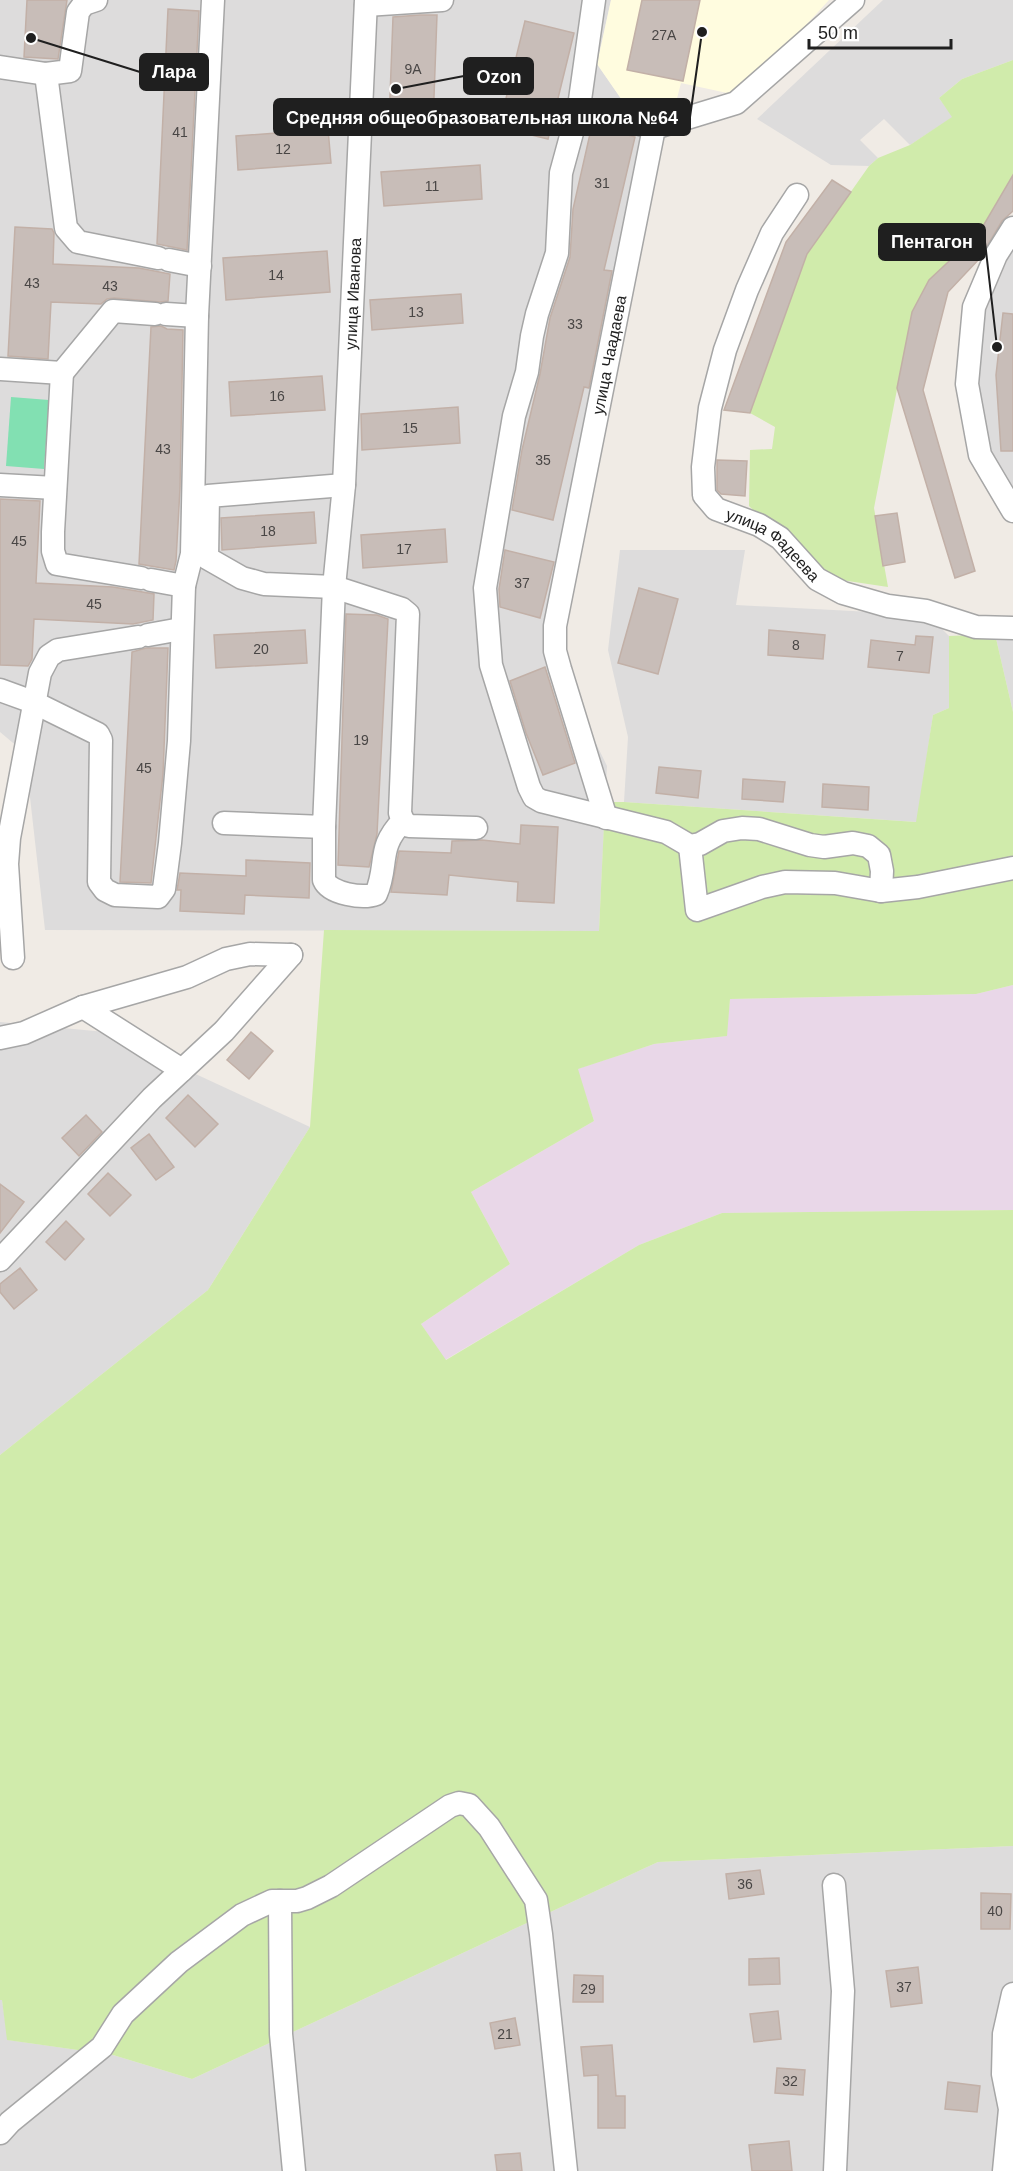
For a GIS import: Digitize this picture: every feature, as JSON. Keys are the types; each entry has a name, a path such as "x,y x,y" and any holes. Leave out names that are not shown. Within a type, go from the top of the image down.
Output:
{"street":[{"path":"0,68 46,74 70,71 78,12 84,4 96,0"},
{"path":"0,690 33,702 98,734 101,740 99,882 105,890 115,895 158,897 164,889 174,796 179,741 184,586 192,554 197,316 213,0"},
{"path":"366,2 442,0"},
{"path":"594,0 579,107 561,173 557,253 537,314 527,372 514,416 485,588 491,665 529,788 534,796 542,801 666,832 690,846 700,844 723,831 742,828 759,830 810,845 824,847 852,843 868,846 879,855 882,871 880,891"},
{"path":"579,107 654,128 736,104 853,0"},
{"name":"улица Иванова","path":"366,2 344,485 334,587 324,827 324,880 326,885 331,890 369,897 376,894 380,886 386,843 392,832 403,821"},
{"path":"46,74 66,228 78,242 200,266"},
{"name":"улица Чаадаева","path":"606,818 555,651 555,627 654,128"},
{"name":"улица Фадеева","path":"797,195 772,233 747,290 725,350 710,408 703,467 704,495 716,509 759,525 780,538 818,579 843,593 888,606 926,610 976,627 1013,628"},
{"path":"1013,228 996,255 974,307 967,384 980,455 1013,511"},
{"path":"184,586 57,564 53,550 55,488 62,373 112,311 197,316"},
{"path":"0,369 62,373"},
{"path":"0,485 55,488"},
{"path":"344,485 208,496 207,558 242,578 264,584 334,587 402,609 408,614 400,813 403,821 409,826 476,828"},
{"path":"13,958 7,864 9,838 33,702 44,663 58,650 181,629"},
{"path":"224,823 324,827"},
{"path":"690,846 697,910 762,887 785,882 835,883 880,891 918,887 1013,868"},
{"path":"0,1038 24,1033 83,1007 187,977 226,959 250,954 291,956 224,1031 152,1098 2,1254"},
{"path":"83,1007 182,1070"},
{"path":"0,2133 10,2122 102,2047 123,2014 179,1962 242,1916 265,1903 297,1901 331,1886 450,1806 459,1803 469,1805 489,1827 536,1900 566,2171"},
{"path":"834,1885 843,1991 835,2171"},
{"path":"280,1901 280,2034 294,2171"},
{"path":"1004,2171 1012,2109 1004,2074 1004,2034 1013,1994"}],"shaded area":[{"path":"0,0 611,0 597,64 624,103 663,112 544,637 607,766 599,931 45,930 25,753 0,732"},
{"path":"611,0 829,0 741,96 681,83 673,114 624,103 597,64"},
{"path":"883,0 1013,0 1013,60 962,79 939,98 953,117 910,145 884,119 860,140 878,158 869,166 831,165 757,119"},
{"path":"1013,247 1013,497 988,451 977,384 986,310"},
{"path":"620,550 745,550 736,605 928,615 949,636 949,708 933,715 917,822 624,802 628,737 608,650"},
{"path":"995,634 1013,635 1013,712"},
{"path":"1013,985 1013,1210 722,1213 639,1245 445,1360 421,1324 510,1264 471,1192 594,1121 577,1069 654,1044 726,1036 730,999 976,994"},
{"path":"0,1022 105,1032 310,1127 208,1290 0,1455"},
{"path":"1013,1846 1013,2171 0,2171 0,2000 2,2000 8,2040 113,2055 192,2079 658,1862"}],"green space":[{"path":"1013,60 1013,175 979,233 929,280 912,312 874,508 888,587 821,577 749,506 750,450 772,449 775,427 750,413 807,254 869,166 878,158 910,145 952,117 939,98 962,79"},
{"path":"11,397 49,400 44,469 6,466"},
{"path":"995,634 1013,712 1013,985 976,994 730,999 727,1036 654,1044 578,1069 594,1121 471,1192 510,1264 421,1324 446,1360 639,1245 722,1213 1013,1210 1013,1846 658,1862 192,2079 113,2055 7,2040 2,2000 0,2000 0,1455 208,1290 310,1127 324,930 599,931 605,802 916,822 933,715 949,708 949,636"}],"building":[{"path":"27,0 67,0 58,59 24,57"},
{"path":"642,0 700,0 683,81 627,70"},
{"path":"168,9 199,11 187,250 157,244"},
{"path":"437,15 433,124 389,123 393,17"},
{"path":"525,21 574,33 548,139 499,127"},
{"path":"592,125 635,137 604,270 612,271 589,388 584,387 553,520 512,510 522,450 540,374 550,318 570,257 573,209"},
{"path":"328,129 331,163 238,170 236,136"},
{"path":"480,165 482,199 384,206 381,172"},
{"path":"1013,175 1013,211 1002,221 980,258 948,292 923,390 975,571 955,578 897,388 912,312 929,280 979,233"},
{"path":"832,180 851,192 807,254 750,413 724,410 786,242"},
{"path":"15,227 52,229 54,233 53,264 139,268 170,274 168,301 114,298 107,299 101,304 51,302 48,359 8,356"},
{"path":"327,251 330,292 226,300 223,258"},
{"path":"461,294 463,323 372,330 370,300"},
{"path":"1003,313 1013,314 1013,451 1001,451 996,375"},
{"path":"161,326 167,329 183,330 180,488 174,570 139,564 151,327"},
{"path":"322,376 325,410 231,416 229,382"},
{"path":"458,407 460,443 362,450 361,414"},
{"path":"717,460 747,461 745,496 721,494 717,490"},
{"path":"0,499 40,501 36,583 113,587 154,594 153,620 133,624 34,619 32,659 28,666 0,665"},
{"path":"314,512 316,543 222,550 221,518"},
{"path":"897,513 905,562 883,566 875,516"},
{"path":"445,529 447,562 363,568 361,535"},
{"path":"505,550 554,562 540,618 500,607 499,589"},
{"path":"639,588 678,599 658,674 618,663"},
{"path":"346,614 377,615 388,619 377,834 369,867 338,865"},
{"path":"305,630 307,663 216,668 214,635"},
{"path":"769,630 825,635 823,659 768,655"},
{"path":"916,636 933,637 929,673 868,667 871,640 915,645"},
{"path":"146,648 168,648 163,774 151,883 120,882 132,652"},
{"path":"545,667 575,763 543,775 526,733 510,681"},
{"path":"659,767 701,771 698,798 656,793"},
{"path":"743,779 785,782 783,802 742,799"},
{"path":"823,784 869,787 868,810 822,807"},
{"path":"521,825 558,827 554,903 517,901 518,882 449,875 447,895 391,892 399,851 451,853 452,841 482,840 520,844"},
{"path":"246,860 310,863 309,898 245,895 244,914 180,911 181,890 177,890 180,873 246,876"},
{"path":"251,1032 273,1051 249,1079 227,1060"},
{"path":"188,1095 218,1124 195,1147 166,1118"},
{"path":"86,1115 102,1132 79,1156 62,1138"},
{"path":"149,1134 174,1167 156,1180 131,1148"},
{"path":"108,1173 131,1195 110,1216 88,1194"},
{"path":"0,1184 24,1202 0,1233"},
{"path":"66,1221 84,1239 65,1260 46,1242"},
{"path":"20,1268 37,1290 14,1309 0,1292 0,1284"},
{"path":"760,1870 764,1894 729,1899 726,1874"},
{"path":"981,1893 1011,1894 1010,1929 981,1929"},
{"path":"779,1958 780,1984 749,1985 749,1959"},
{"path":"918,1967 922,2003 891,2007 886,1971"},
{"path":"574,1975 603,1976 603,2002 573,2002"},
{"path":"778,2011 781,2039 754,2042 750,2014"},
{"path":"515,2018 520,2045 495,2049 490,2023"},
{"path":"612,2045 616,2096 625,2096 625,2128 598,2128 598,2075 584,2076 581,2047"},
{"path":"777,2068 805,2070 803,2095 775,2093"},
{"path":"948,2082 980,2086 977,2112 945,2109"},
{"path":"789,2141 792,2171 752,2171 749,2145"},
{"path":"520,2153 522,2171 497,2171 495,2155"}],"place":[{"name":"Средняя общеобразовательная школа №64","path":"702,32"},
{"name":"Лара","path":"31,38"},
{"name":"Ozon","path":"396,89"},
{"name":"Пентагон","path":"997,347"}]}
